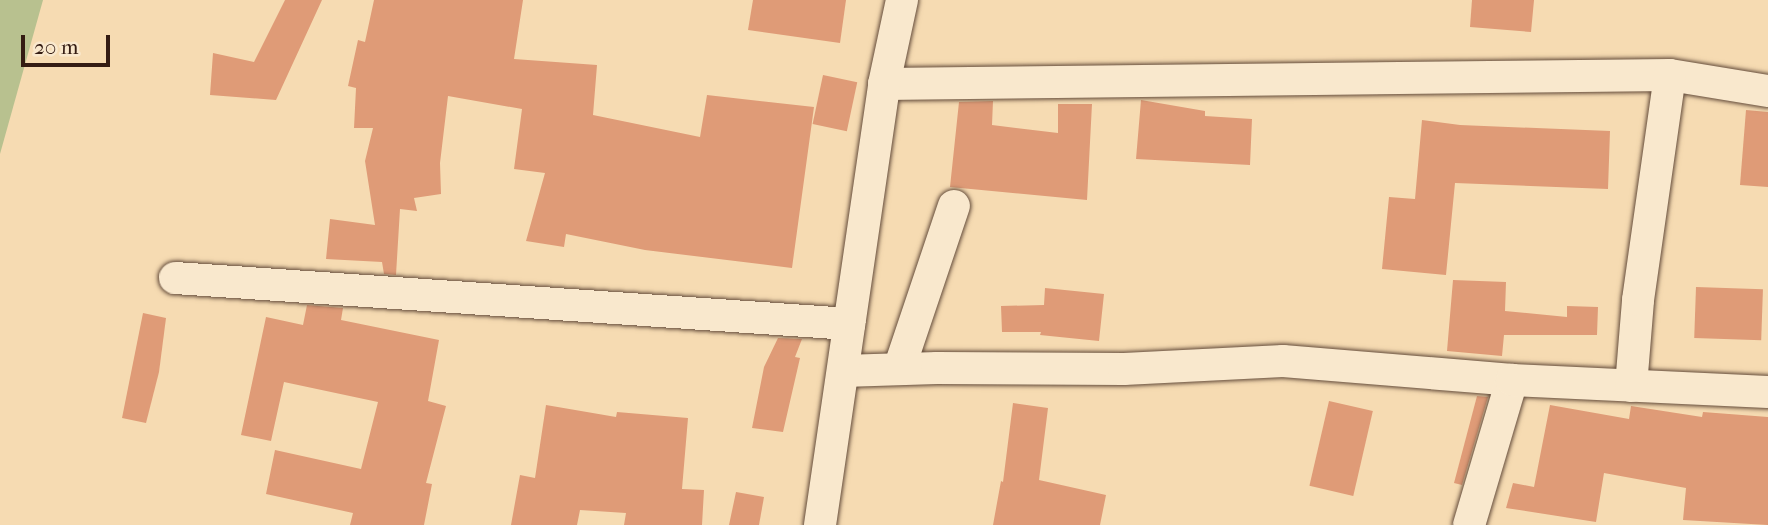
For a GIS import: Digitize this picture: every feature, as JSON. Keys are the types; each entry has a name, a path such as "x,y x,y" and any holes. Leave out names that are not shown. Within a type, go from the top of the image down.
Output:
{"street":[{"path":"820,525 884,84 902,0"},
{"path":"884,84 1670,75 1768,91"},
{"path":"1631,386 1638,300 1670,75"},
{"path":"899,369 954,206"},
{"path":"175,278 849,324"},
{"path":"843,371 1124,369 1283,361 1512,380 1768,392"},
{"path":"1469,525 1512,380"}],"green space":[{"path":"0,0 43,0 0,154"}],"building":[{"path":"285,0 322,0 276,100 210,95 213,53 254,62"},
{"path":"374,0 523,0 514,59 597,65 593,115 700,137 707,95 814,107 792,268 645,250 566,234 564,247 526,241 545,173 514,169 522,109 448,96 440,163 441,194 414,198 417,211 400,209 396,275 384,274 382,262 326,259 330,219 375,225 365,161 373,128 354,128 356,88 348,86 358,40 365,42"},
{"path":"753,0 846,0 840,43 748,30"},
{"path":"1472,0 1534,0 1531,32 1470,27"},
{"path":"823,75 857,82 847,131 813,124"},
{"path":"1141,100 1205,111 1205,116 1252,119 1250,165 1136,159"},
{"path":"993,101 992,125 1058,133 1058,104 1092,104 1087,200 950,187 959,102"},
{"path":"1746,110 1768,112 1768,187 1740,185"},
{"path":"1422,120 1460,125 1610,131 1608,189 1455,183 1446,275 1382,269 1389,197 1415,199"},
{"path":"1453,280 1506,282 1505,311 1567,317 1567,306 1598,307 1597,335 1504,335 1502,356 1447,351"},
{"path":"1696,287 1763,289 1761,340 1694,338"},
{"path":"1045,288 1104,294 1099,341 1040,335 1041,332 1002,332 1001,306 1044,305"},
{"path":"307,305 343,308 341,320 439,340 428,401 446,406 426,483 432,484 424,525 350,525 353,513 266,494 275,450 361,469 378,402 284,382 271,441 241,435 266,317 303,325"},
{"path":"143,313 166,318 159,372 146,423 122,418"},
{"path":"778,338 802,339 795,357 800,358 783,432 752,428 764,367"},
{"path":"1477,396 1488,397 1462,485 1454,483"},
{"path":"1329,401 1373,411 1353,496 1309,486"},
{"path":"1013,403 1048,408 1039,480 1106,495 1100,525 993,525 1001,481 1003,482"},
{"path":"546,405 616,417 617,412 688,418 682,489 704,490 702,525 624,525 626,513 580,510 577,525 511,525 520,475 535,478"},
{"path":"1550,405 1629,419 1631,406 1702,417 1703,412 1768,417 1768,525 1683,520 1686,488 1604,473 1596,522 1506,508 1513,483 1534,487"},
{"path":"736,492 764,497 759,525 729,525"}]}
